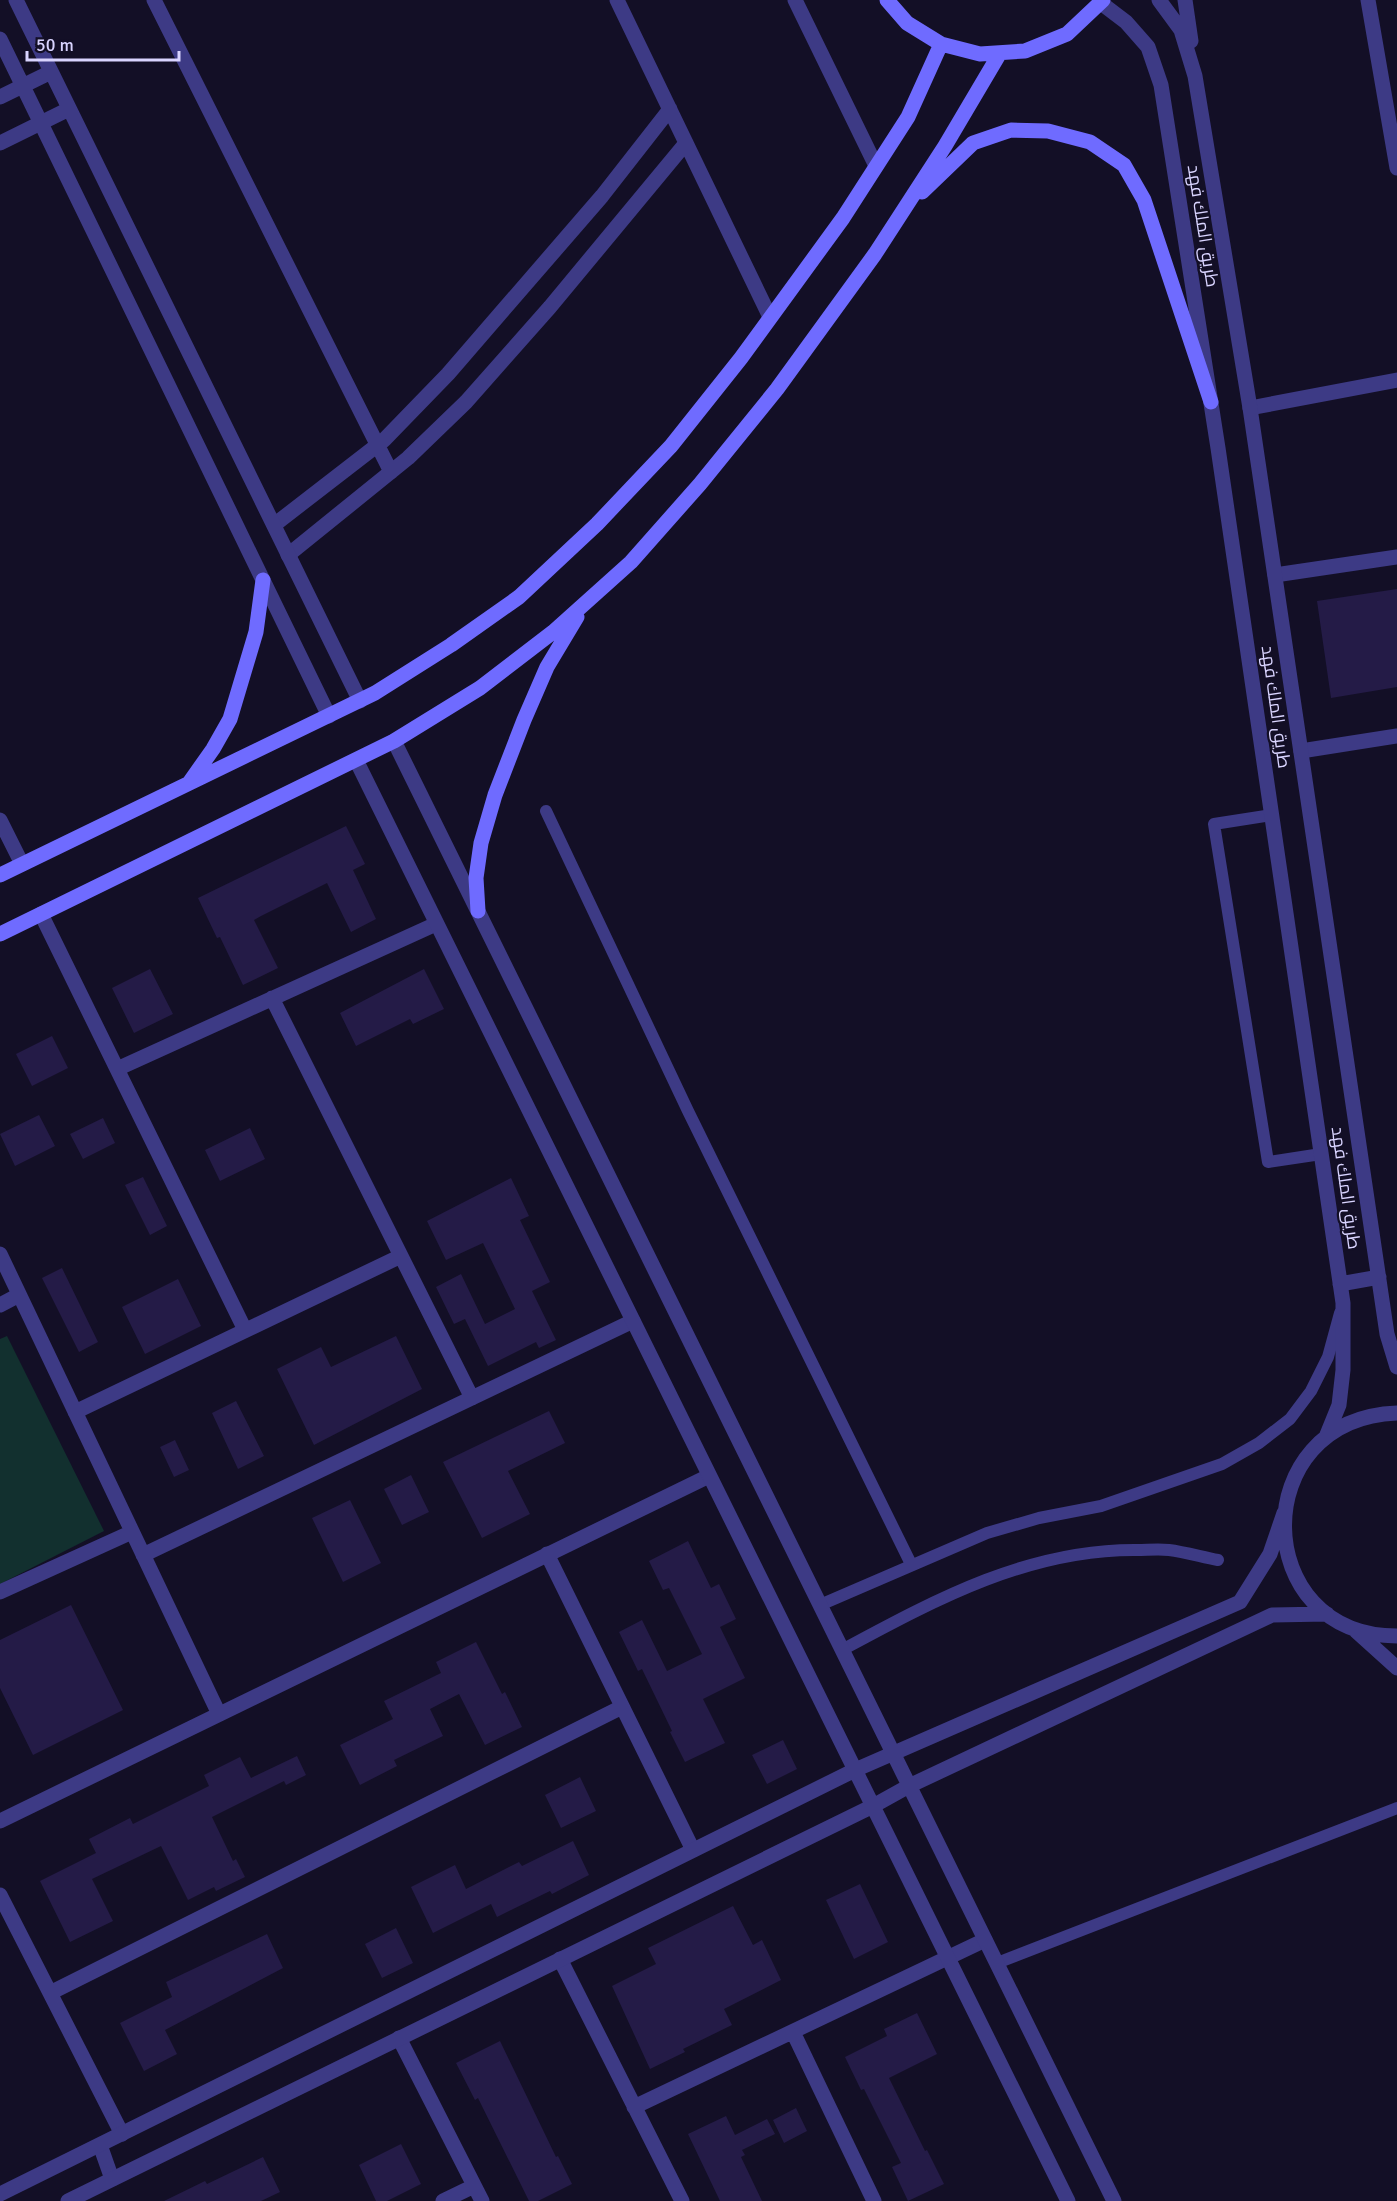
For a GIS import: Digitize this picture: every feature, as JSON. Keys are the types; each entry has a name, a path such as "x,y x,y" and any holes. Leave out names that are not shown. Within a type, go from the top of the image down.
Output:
{"main road":[{"path":"887,0 907,23 941,44 980,54 1025,51 1067,34 1102,2"},
{"path":"0,875 375,693 451,645 519,597 597,524 671,446 770,317 843,218 908,117 941,44"},
{"path":"0,934 394,741 480,688 553,632 631,562 700,484 777,388 875,254 1000,53"},
{"path":"904,208 973,143 1011,130 1048,131 1090,142 1124,165 1144,200 1211,402"},
{"path":"187,785 231,719 256,632 263,580"},
{"path":"478,911 476,878 481,843 495,795 547,667 585,603"}],"street":[{"path":"16,0 360,701"},
{"path":"154,0 390,472"},
{"path":"617,0 770,317"},
{"path":"795,0 876,166"},
{"name":"طريق الملك فهد","path":"1159,0 1180,30 1195,76 1250,408 1387,1334 1397,1367"},
{"path":"1185,0 1195,76"},
{"path":"1368,0 1397,168"},
{"name":"طريق الملك فهد","path":"1102,2 1126,22 1148,47 1161,85 1211,402 1343,1303 1343,1370 1339,1405 1326,1437"},
{"path":"0,39 329,716"},
{"path":"0,97 51,72"},
{"path":"0,142 69,109"},
{"path":"274,525 377,445 447,374 602,196 670,109"},
{"path":"288,555 390,472 466,402 550,307 686,143"},
{"path":"1250,408 1397,380"},
{"path":"1275,575 1397,557"},
{"path":"1301,751 1397,736"},
{"path":"394,741 1114,2201"},
{"path":"356,760 1068,2201"},
{"path":"0,820 22,864"},
{"path":"41,914 246,1330"},
{"path":"117,1069 436,924"},
{"path":"272,998 472,1398"},
{"path":"0,1254 219,1714"},
{"path":"75,1412 401,1256"},
{"path":"1340,1284 1379,1277"},
{"path":"0,1305 20,1295"},
{"path":"143,1555 633,1321"},
{"path":"0,2194 855,1770 1240,1602 1270,1554 1291,1485 1304,1460 1326,1437 1347,1424 1371,1416 1397,1413"},
{"path":"0,1821 709,1476"},
{"path":"1284,1513 1284,1542 1292,1569 1306,1594 1327,1614 1354,1629 1397,1668"},
{"path":"0,1592 132,1532"},
{"path":"547,1554 693,1850"},
{"path":"68,2201 873,1806 909,1786 1272,1615 1327,1614"},
{"path":"1354,1629 1380,1636 1397,1636"},
{"path":"50,1993 622,1707"},
{"path":"0,1895 122,2134"},
{"path":"634,2107 985,1940"},
{"path":"560,1959 682,2201"},
{"path":"793,2031 874,2201"},
{"path":"399,2038 482,2201"},
{"path":"100,2145 112,2179"},
{"path":"443,2201 474,2186"}],"lane":[{"path":"546,811 688,1111 911,1564"},
{"path":"1272,815 1214,824 1268,1162 1321,1154"},
{"path":"820,1605 987,1533 1039,1518 1101,1506 1222,1464 1259,1443 1290,1419 1311,1391 1328,1357 1343,1303"},
{"path":"842,1650 931,1604 1003,1573 1056,1557 1104,1550 1168,1550 1218,1560"},
{"path":"997,1963 1397,1808"}],"green space":[{"path":"7,1336 104,1531 0,1584 0,1339"}],"building":[{"path":"1397,589 1397,687 1331,698 1317,601"},
{"path":"346,826 365,864 353,870 376,919 351,932 327,883 254,920 278,968 243,985 198,898"},
{"path":"150,969 173,1014 134,1033 112,988"},
{"path":"424,969 444,1009 413,1024 410,1019 356,1046 340,1013"},
{"path":"52,1036 68,1068 32,1086 16,1054"},
{"path":"39,1115 55,1146 15,1166 0,1134"},
{"path":"103,1118 115,1143 83,1159 70,1134"},
{"path":"250,1128 265,1159 220,1181 205,1150"},
{"path":"143,1177 167,1226 150,1235 125,1185"},
{"path":"511,1178 529,1216 520,1220 550,1282 532,1291 556,1340 539,1348 536,1342 488,1366 465,1319 454,1324 436,1287 461,1274 485,1324 515,1309 483,1243 446,1260 427,1221"},
{"path":"62,1268 98,1342 79,1352 42,1278"},
{"path":"178,1279 201,1326 145,1354 122,1307"},
{"path":"396,1336 422,1389 314,1445 277,1369 321,1347 331,1367"},
{"path":"236,1401 264,1456 238,1469 212,1413"},
{"path":"549,1411 565,1443 508,1471 530,1514 482,1538 443,1462"},
{"path":"175,1440 189,1470 174,1477 160,1447"},
{"path":"411,1475 429,1512 402,1525 384,1489"},
{"path":"350,1500 381,1563 343,1582 312,1518"},
{"path":"688,1541 711,1588 719,1584 736,1619 720,1627 745,1678 703,1699 725,1743 685,1762 642,1669 638,1671 619,1632 642,1620 667,1671 702,1654 669,1588 663,1590 649,1561"},
{"path":"71,1605 123,1710 33,1755 0,1688 0,1640"},
{"path":"476,1642 502,1694 505,1692 522,1727 485,1745 459,1694 430,1709 443,1736 394,1760 397,1766 360,1785 340,1745 393,1719 384,1701 441,1673 436,1662"},
{"path":"783,1740 797,1769 767,1784 752,1755"},
{"path":"297,1756 306,1775 286,1785 284,1781 212,1817 233,1861 236,1859 245,1877 216,1891 214,1887 188,1900 161,1846 92,1879 113,1921 70,1942 40,1881 96,1853 89,1839 130,1818 133,1824 209,1786 204,1775 240,1757 251,1778"},
{"path":"580,1777 596,1811 561,1828 545,1795"},
{"path":"573,1841 589,1875 552,1894 550,1891 497,1917 491,1904 433,1933 411,1887 455,1865 466,1889 519,1862 522,1866"},
{"path":"860,1884 888,1942 854,1959 826,1900"},
{"path":"733,1906 753,1945 762,1940 781,1980 724,2009 732,2025 683,2049 685,2052 650,2069 612,1986 656,1964 648,1948"},
{"path":"396,1928 413,1963 382,1978 365,1944"},
{"path":"267,1934 283,1968 165,2030 177,2054 144,2071 120,2023 172,1997 166,1982"},
{"path":"917,2013 937,2054 889,2078 944,2184 908,2201 892,2167 901,2163 864,2089 861,2090 845,2057 887,2036 884,2029"},
{"path":"500,2041 556,2157 558,2156 572,2184 538,2201 529,2201 478,2098 475,2100 456,2063"},
{"path":"796,2108 807,2131 784,2143 773,2120"},
{"path":"726,2116 735,2135 767,2119 775,2134 742,2150 745,2155 741,2157 762,2201 720,2201 688,2134"},
{"path":"401,2144 421,2184 387,2201 376,2201 359,2165"},
{"path":"263,2157 280,2192 261,2201 164,2201 205,2181 207,2184"}]}
